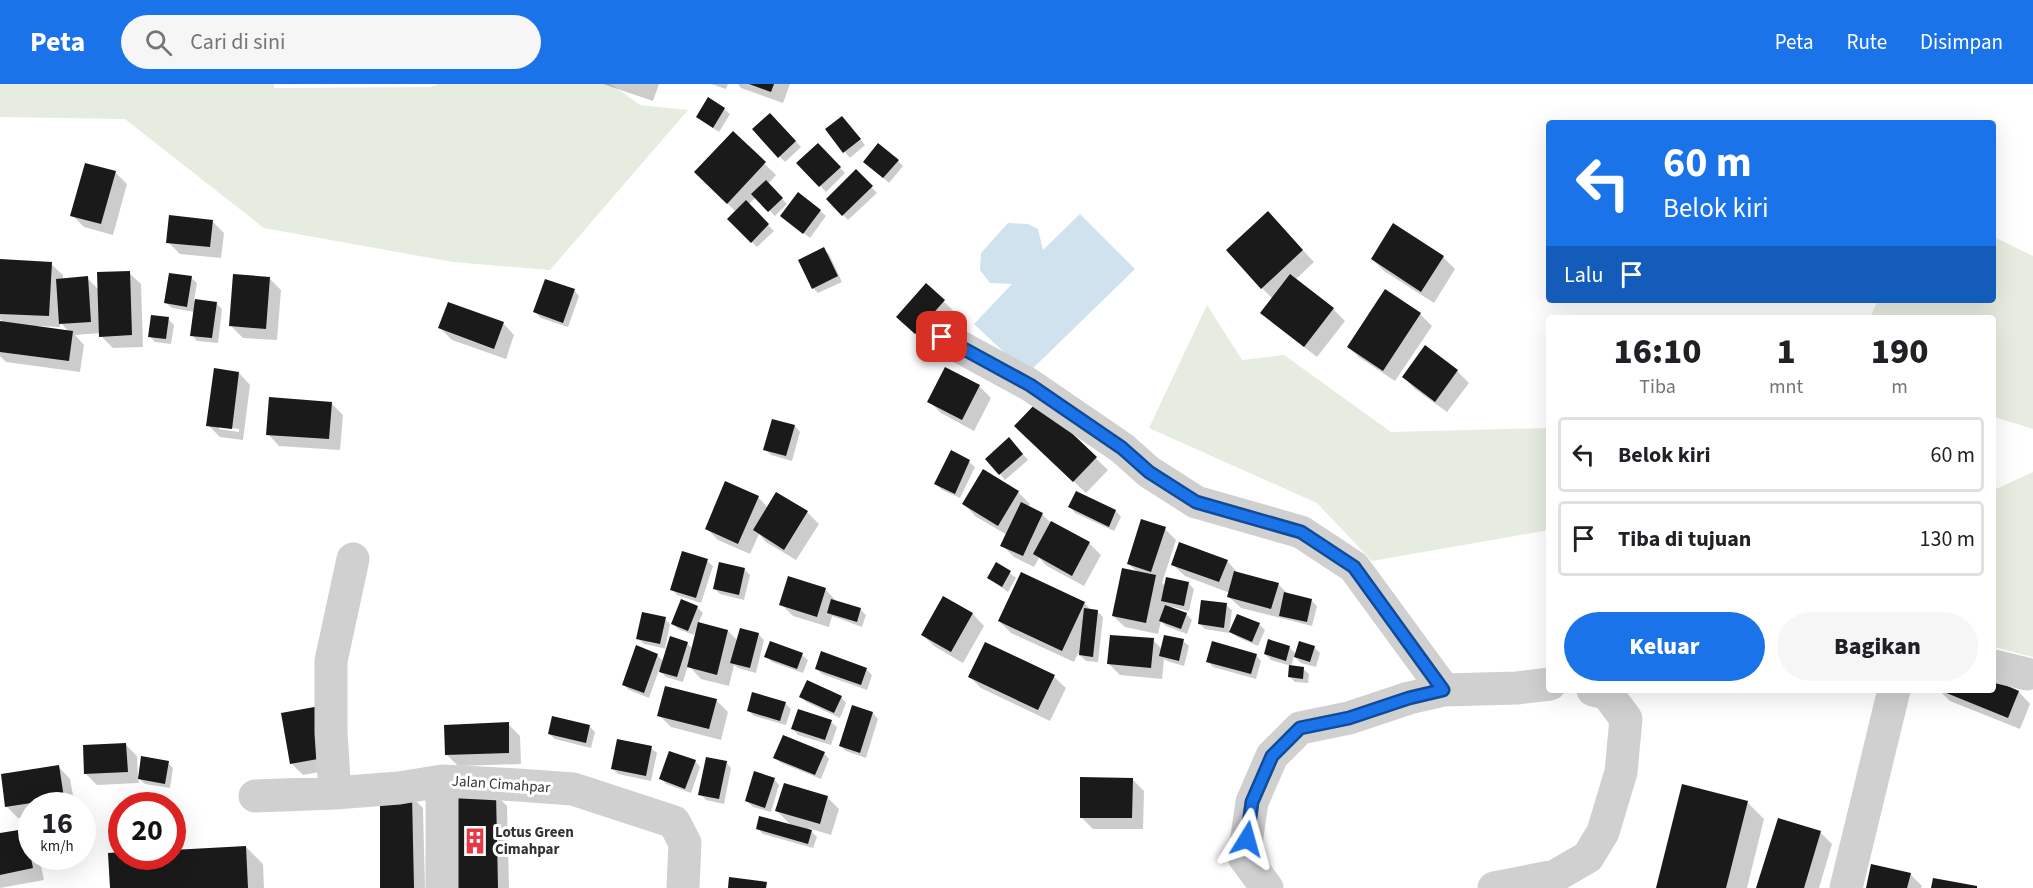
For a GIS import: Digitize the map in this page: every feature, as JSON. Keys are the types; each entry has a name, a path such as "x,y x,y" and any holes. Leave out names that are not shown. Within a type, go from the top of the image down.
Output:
{"street":[{"path":"942,337 1030,385 1122,448 1149,472 1196,502 1301,532 1354,567 1443,690"},
{"path":"335,793 331,733 331,661 353,559"},
{"path":"1996,666 2027,674"},
{"path":"1267,888 1244,857 1252,802 1272,756 1300,728 1349,718 1409,698 1443,690 1517,688 1546,684"},
{"path":"1494,888 1555,876 1588,857 1603,832 1621,772 1626,718 1607,693"},
{"path":"1846,888 1893,693"},
{"path":"442,781 442,888"},
{"name":"Jalan Cimahpar","path":"255,795 335,793 399,788 442,781 573,789 674,822 685,843 683,888"}],"shaded area":[{"path":"0,84 274,84 274,88 431,87 439,84 611,84 640,105 688,110 550,270 453,262 264,228 125,119 0,117"},
{"path":"1996,238 2033,256 2033,429 1996,418 1996,315 1871,315 1877,303 1996,303"},
{"path":"1207,305 1242,360 1284,355 1391,432 1546,428 1546,531 1372,561 1317,503 1149,428"},
{"path":"2033,472 2033,657 1996,648 1996,489"}],"water":[{"path":"1080,214 1135,269 1027,374 974,324 1012,284 990,283 980,270 981,253 1008,223 1028,224 1038,229 1043,250"}],"building":[{"path":"749,84 774,84 771,92"},
{"path":"708,97 725,108 713,128 696,117"},
{"path":"770,113 796,141 778,158 752,129"},
{"path":"842,116 861,139 843,153 825,129"},
{"path":"733,131 766,162 727,204 694,172"},
{"path":"818,143 841,167 819,187 796,163"},
{"path":"878,143 899,160 883,178 863,162"},
{"path":"85,163 116,171 101,224 70,216"},
{"path":"856,169 873,186 842,216 826,199"},
{"path":"766,180 783,198 768,212 751,194"},
{"path":"798,192 821,210 803,234 780,216"},
{"path":"746,200 769,224 751,243 727,219"},
{"path":"1268,211 1303,250 1261,289 1226,250"},
{"path":"169,215 213,220 210,247 166,243"},
{"path":"1393,223 1444,256 1421,292 1371,259"},
{"path":"824,247 838,276 812,289 798,260"},
{"path":"0,259 52,262 49,316 0,314"},
{"path":"130,271 132,335 99,337 97,272"},
{"path":"169,273 192,276 187,307 164,303"},
{"path":"233,274 270,277 266,329 229,326"},
{"path":"1290,274 1334,308 1304,347 1260,313"},
{"path":"88,276 91,322 59,324 56,279"},
{"path":"545,279 575,289 563,323 533,312"},
{"path":"926,283 945,300 915,334 896,317"},
{"path":"1385,289 1421,313 1383,371 1347,347"},
{"path":"195,299 217,302 212,338 190,336"},
{"path":"448,302 504,322 494,349 438,328"},
{"path":"151,315 169,317 166,339 148,337"},
{"path":"0,321 73,331 69,361 0,352"},
{"path":"1425,345 1458,370 1435,402 1402,377"},
{"path":"945,367 980,385 962,420 927,402"},
{"path":"214,368 239,372 232,429 206,426"},
{"path":"269,397 332,402 329,439 266,435"},
{"path":"1038,401 1097,457 1073,482 1014,426"},
{"path":"772,419 795,425 786,456 763,450"},
{"path":"1009,437 1023,454 999,475 985,459"},
{"path":"951,450 970,460 955,494 934,484"},
{"path":"983,469 1019,491 998,526 962,504"},
{"path":"725,481 759,496 738,544 705,529"},
{"path":"1076,491 1116,510 1109,527 1068,507"},
{"path":"776,492 808,511 784,550 753,530"},
{"path":"1021,502 1043,513 1023,556 1000,546"},
{"path":"1141,519 1166,527 1151,572 1127,564"},
{"path":"1051,521 1090,542 1072,576 1033,554"},
{"path":"1179,542 1228,560 1219,582 1171,565"},
{"path":"682,551 708,559 696,598 670,590"},
{"path":"719,562 745,568 739,595 713,589"},
{"path":"996,562 1011,571 1002,587 987,578"},
{"path":"1122,568 1156,575 1146,623 1112,616"},
{"path":"1234,571 1279,583 1271,609 1227,597"},
{"path":"1021,572 1085,602 1062,651 998,621"},
{"path":"788,576 826,588 817,617 779,605"},
{"path":"1166,577 1189,582 1184,606 1161,601"},
{"path":"1284,592 1312,599 1307,622 1279,616"},
{"path":"943,596 973,613 951,652 921,635"},
{"path":"681,599 698,606 688,631 671,624"},
{"path":"831,599 861,608 857,622 827,613"},
{"path":"1201,600 1227,603 1224,628 1198,624"},
{"path":"1165,605 1187,613 1181,629 1159,621"},
{"path":"1084,608 1098,610 1093,657 1079,655"},
{"path":"642,612 666,617 660,644 636,639"},
{"path":"1237,614 1260,623 1252,642 1229,632"},
{"path":"698,622 728,630 717,675 687,667"},
{"path":"740,628 759,633 750,668 730,663"},
{"path":"1110,635 1154,638 1151,668 1107,664"},
{"path":"1164,635 1184,639 1179,661 1159,656"},
{"path":"670,636 688,642 677,677 659,672"},
{"path":"1268,639 1290,646 1286,661 1264,654"},
{"path":"770,641 803,653 797,669 764,657"},
{"path":"1212,641 1257,654 1251,674 1206,662"},
{"path":"1299,641 1315,646 1310,662 1294,657"},
{"path":"985,642 1055,675 1038,710 968,677"},
{"path":"636,645 658,654 644,693 622,685"},
{"path":"821,651 867,668 861,685 815,669"},
{"path":"1289,665 1304,667 1303,679 1288,677"},
{"path":"807,680 842,696 834,713 799,697"},
{"path":"1996,681 2019,691 2008,718 1946,693 1996,693"},
{"path":"665,686 717,699 709,729 657,716"},
{"path":"752,692 786,702 780,721 747,711"},
{"path":"852,705 873,712 860,753 839,746"},
{"path":"320,706 329,757 290,764 281,713"},
{"path":"798,709 832,720 825,740 791,729"},
{"path":"552,716 590,725 586,743 548,734"},
{"path":"509,722 509,753 445,755 444,725"},
{"path":"783,735 825,752 815,775 773,758"},
{"path":"617,739 652,746 646,776 611,769"},
{"path":"126,743 128,772 84,774 83,745"},
{"path":"669,751 696,760 685,789 659,779"},
{"path":"141,756 169,761 165,784 138,779"},
{"path":"706,757 727,761 719,799 698,795"},
{"path":"59,765 63,792 18,792 18,805 5,807 1,774"},
{"path":"754,771 775,778 765,808 745,801"},
{"path":"1080,777 1133,778 1132,818 1080,818"},
{"path":"784,783 828,796 820,824 775,811"},
{"path":"1682,784 1748,801 1726,888 1656,888"},
{"name":"Lotus Green Cimahpar","path":"496,793 498,888 452,888 453,794"},
{"path":"412,795 414,888 380,888 380,797"},
{"path":"759,816 812,830 808,844 756,829"},
{"path":"1778,818 1821,831 1804,888 1756,888"},
{"path":"18,830 18,870 24,870 0,875 0,833"},
{"path":"246,846 248,888 110,888 109,870 186,870 186,849"},
{"path":"1871,864 1911,873 1907,888 1866,888"},
{"path":"729,877 767,882 766,888 728,888"},
{"path":"1933,878 1977,886 1977,888 1931,888"}],"place":[{"name":"Lotus Green Cimahpar","path":"475,841"}],"route":[{"path":"942,337 1030,385 1122,448 1149,472 1196,502 1301,532 1354,567 1443,690 1409,698 1349,718 1300,728 1272,756 1252,802 1247,839"}]}
